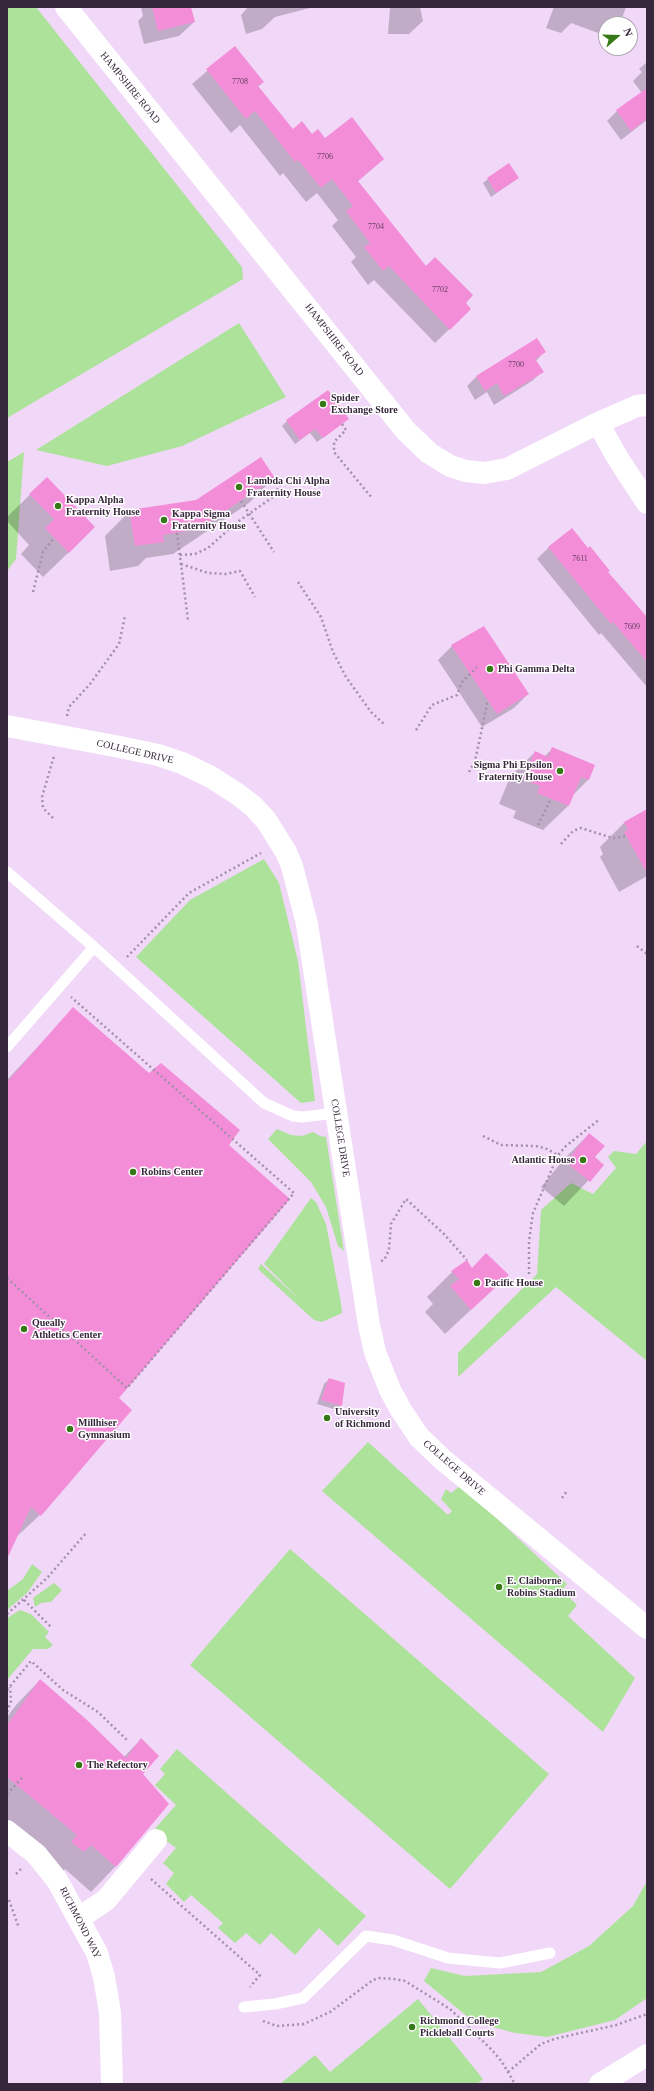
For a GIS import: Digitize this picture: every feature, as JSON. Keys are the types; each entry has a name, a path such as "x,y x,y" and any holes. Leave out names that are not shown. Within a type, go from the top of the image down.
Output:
{"street":[{"name":"HAMPSHIRE ROAD","path":"66,7 406,431 429,453 450,466 466,471 484,473 507,468 598,423 637,406 647,405"},
{"path":"598,423 617,457 647,503"},
{"name":"COLLEGE DRIVE","path":"7,726 128,749 182,763 211,777 236,793 254,806 266,820 286,852 297,880 306,924 369,1325 375,1352 390,1390 401,1410 419,1436 442,1459 647,1628"},
{"name":"RICHMOND WAY","path":"7,1831 36,1854 58,1880 97,1953 104,1977 110,2012 112,2084"},
{"path":"79,1918 106,1900 156,1840"},
{"path":"600,2084 647,2055"}],"lane":[{"path":"7,872 94,947 264,1103 293,1116 312,1116 336,1113"},
{"path":"7,1047 94,947"},
{"path":"244,2007 275,2004 303,1998 366,1936 393,1940 448,1958 500,1963 550,1953"}],"path":[{"path":"342,424 346,430 334,442 334,452 372,498"},
{"path":"180,555 195,554 208,548 249,514 273,497 280,485"},
{"path":"241,501 274,552"},
{"path":"177,533 188,620"},
{"path":"33,592 44,552 54,538"},
{"path":"181,564 208,573 226,574 240,571 255,597"},
{"path":"298,582 321,617 333,652 346,677 371,712 384,724"},
{"path":"66,720 69,707 90,684 118,644 125,616"},
{"path":"416,730 432,705 457,696 462,682 477,667"},
{"path":"469,772 475,761 488,700"},
{"path":"53,818 43,808 42,797 54,755"},
{"path":"538,825 551,799"},
{"path":"561,844 573,831 581,828 613,838 627,836"},
{"path":"127,957 189,893 266,851"},
{"path":"637,946 647,954"},
{"path":"7,1278 127,1388 294,1194 68,995"},
{"path":"529,1274 529,1242 533,1213 558,1155 566,1146 600,1119"},
{"path":"483,1136 501,1145 535,1146 545,1148 558,1155"},
{"path":"378,1261 384,1260 389,1250 391,1224 406,1199 444,1234 466,1260"},
{"path":"562,1498 567,1491"},
{"path":"7,1614 47,1578 87,1532"},
{"path":"24,1600 52,1628"},
{"path":"7,1690 31,1661 64,1690 98,1712 128,1741"},
{"path":"7,1712 11,1701 10,1686"},
{"path":"7,1794 23,1776"},
{"path":"146,1874 260,1975 250,1987"},
{"path":"9,1900 19,1928"},
{"path":"261,2019 266,2023 277,2026 304,2024 330,2012 373,1980 380,1978 394,1979 410,1984 450,2009 492,2050 515,2084"},
{"path":"508,2072 540,2044 554,2039 616,2025 647,2014"}],"green space":[{"path":"7,7 36,7 242,267 243,279 7,418"},
{"path":"239,323 286,397 182,446 107,466 36,450"},
{"path":"24,452 16,559 7,571 7,462"},
{"path":"264,859 279,883 298,961 315,1101 301,1103 136,957 190,900"},
{"path":"277,1129 291,1135 302,1136 313,1132 320,1136 326,1137 344,1251 338,1246 326,1207 311,1182 268,1139"},
{"path":"647,1141 647,1361 556,1287 458,1377 458,1353 537,1274 541,1210 571,1183 593,1194 616,1168 608,1157 614,1151 636,1154"},
{"path":"311,1198 316,1202 326,1224 342,1313 322,1322 314,1320 258,1269 261,1264 300,1300 264,1264"},
{"name":"E. Claiborne Robins Stadium","path":"368,1442 448,1515 452,1511 441,1499 446,1489 451,1493 461,1485 567,1584 562,1590 577,1605 568,1616 635,1678 603,1732 322,1491"},
{"path":"290,1549 549,1774 450,1889 190,1665"},
{"path":"32,1564 42,1572 27,1593 7,1610 7,1591 23,1579"},
{"path":"54,1583 62,1590 51,1602 41,1603 35,1607 33,1598"},
{"path":"20,1610 31,1614 49,1632 45,1637 53,1645 48,1649 33,1649 7,1680 7,1618"},
{"path":"177,1749 366,1916 338,1946 319,1928 295,1955 271,1933 260,1945 246,1933 235,1943 218,1928 223,1923 191,1895 184,1902 166,1884 174,1873 163,1863 176,1848 153,1831 176,1805 155,1785 165,1774 160,1769"},
{"path":"647,1881 647,1998 615,2020 547,2037 515,2033 474,2022 424,1981 431,1968 465,1976 541,1972 589,1946 633,1906"},
{"name":"Richmond College Pickleball Courts","path":"418,1999 483,2079 477,2084 280,2084 315,2055 330,2072"}],"building":[{"path":"152,7 191,7 195,22 158,31"},
{"path":"235,46 264,82 258,86 293,129 302,121 312,134 318,129 325,138 352,117 384,159 358,181 426,266 435,257 473,295 466,303 471,309 450,330 389,266 383,271 364,247 370,243 346,211 353,206 332,179 321,188 298,160 295,162 255,111 246,119 206,69"},
{"path":"647,88 647,119 631,131 616,110"},
{"path":"509,163 519,178 496,193 487,178"},
{"path":"537,338 546,352 535,359 544,372 504,396 497,383 485,391 476,376"},
{"name":"Spider Exchange Store","path":"328,390 349,419 323,438 315,429 300,440 286,420"},
{"path":"261,457 275,478 198,529 163,535 164,542 135,546 129,510 196,500"},
{"name":"Kappa Alpha Fraternity House","path":"47,477 95,527 69,553 45,528 54,519 29,494"},
{"path":"572,528 588,548 590,546 610,571 608,572 647,617 647,662 613,622 611,624 548,547"},
{"name":"Phi Gamma Delta","path":"484,626 529,694 497,714 451,645"},
{"name":"Sigma Phi Epsilon Fraternity House","path":"552,747 595,765 589,780 581,777 569,806 537,793 540,786 523,779 535,751 548,757"},
{"path":"647,809 647,873 624,832 628,830 624,822"},
{"name":"Robins Center","path":"73,1007 149,1073 161,1063 240,1130 229,1145 290,1199 119,1398 132,1410 41,1516 31,1507 7,1559 7,1082"},
{"name":"Atlantic House","path":"589,1133 605,1146 595,1157 604,1165 590,1182 566,1162"},
{"name":"Pacific House","path":"486,1253 509,1275 471,1310 450,1286 459,1279 451,1271 467,1260 472,1268"},
{"path":"329,1378 345,1383 342,1406 321,1400"},
{"name":"The Refectory","path":"40,1679 87,1720 126,1758 141,1738 159,1756 143,1774 169,1804 116,1867 91,1845 84,1852 71,1842 77,1835 7,1777 7,1725"}],"place":[{"name":"Spider Exchange Store","path":"323,404"},
{"name":"Lambda Chi Alpha Fraternity House","path":"239,487"},
{"name":"Kappa Alpha Fraternity House","path":"58,506"},
{"name":"Kappa Sigma Fraternity House","path":"164,520"},
{"name":"Phi Gamma Delta","path":"490,669"},
{"name":"Sigma Phi Epsilon Fraternity House","path":"560,771"},
{"name":"Atlantic House","path":"583,1160"},
{"name":"Robins Center","path":"133,1172"},
{"name":"Pacific House","path":"477,1283"},
{"name":"Queally Athletics Center","path":"24,1329"},
{"name":"University of Richmond","path":"327,1418"},
{"name":"Millhiser Gymnasium","path":"70,1429"},
{"name":"E. Claiborne Robins Stadium","path":"499,1587"},
{"name":"The Refectory","path":"79,1765"},
{"name":"Richmond College Pickleball Courts","path":"412,2027"}]}
